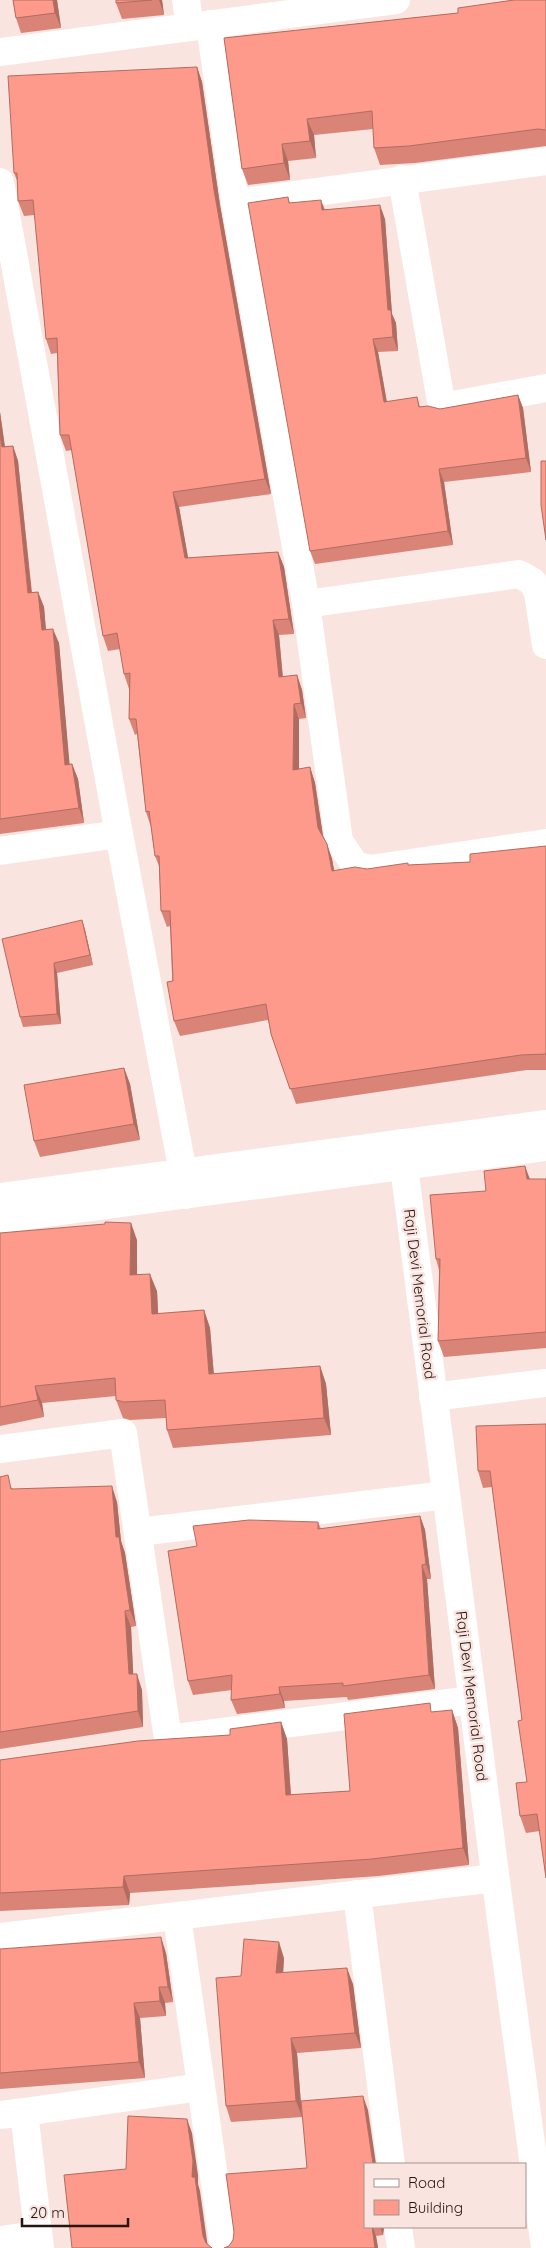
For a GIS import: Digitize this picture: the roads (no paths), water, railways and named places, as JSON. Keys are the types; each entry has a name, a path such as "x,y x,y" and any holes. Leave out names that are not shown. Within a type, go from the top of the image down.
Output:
{"street":[{"path":"186,0 200,26 235,203 306,604 339,842 355,865 370,869 546,843"},
{"path":"0,52 386,1"},
{"path":"235,203 546,161"},
{"path":"402,179 442,407 546,388"},
{"path":"0,182 6,246 184,1184"},
{"path":"306,604 519,574 533,582 538,593 546,645"},
{"path":"0,851 119,834"},
{"path":"0,1219 184,1184 403,1154 546,1124"},
{"path":"403,1154 546,1147"},
{"name":"Raji Devi Memorial Road","path":"403,1154 495,1878 537,2118 545,2248"},
{"path":"0,1197 184,1184"},
{"path":"433,1397 546,1383"},
{"path":"0,1449 123,1433 138,1532 158,1741 472,1700"},
{"path":"138,1532 446,1495"},
{"path":"0,1937 495,1878"},
{"path":"357,1894 391,2163"},
{"path":"177,1916 224,2248"},
{"path":"0,2240 39,2241 12,2113 201,2087"},
{"path":"398,2228 401,2248"}]}
